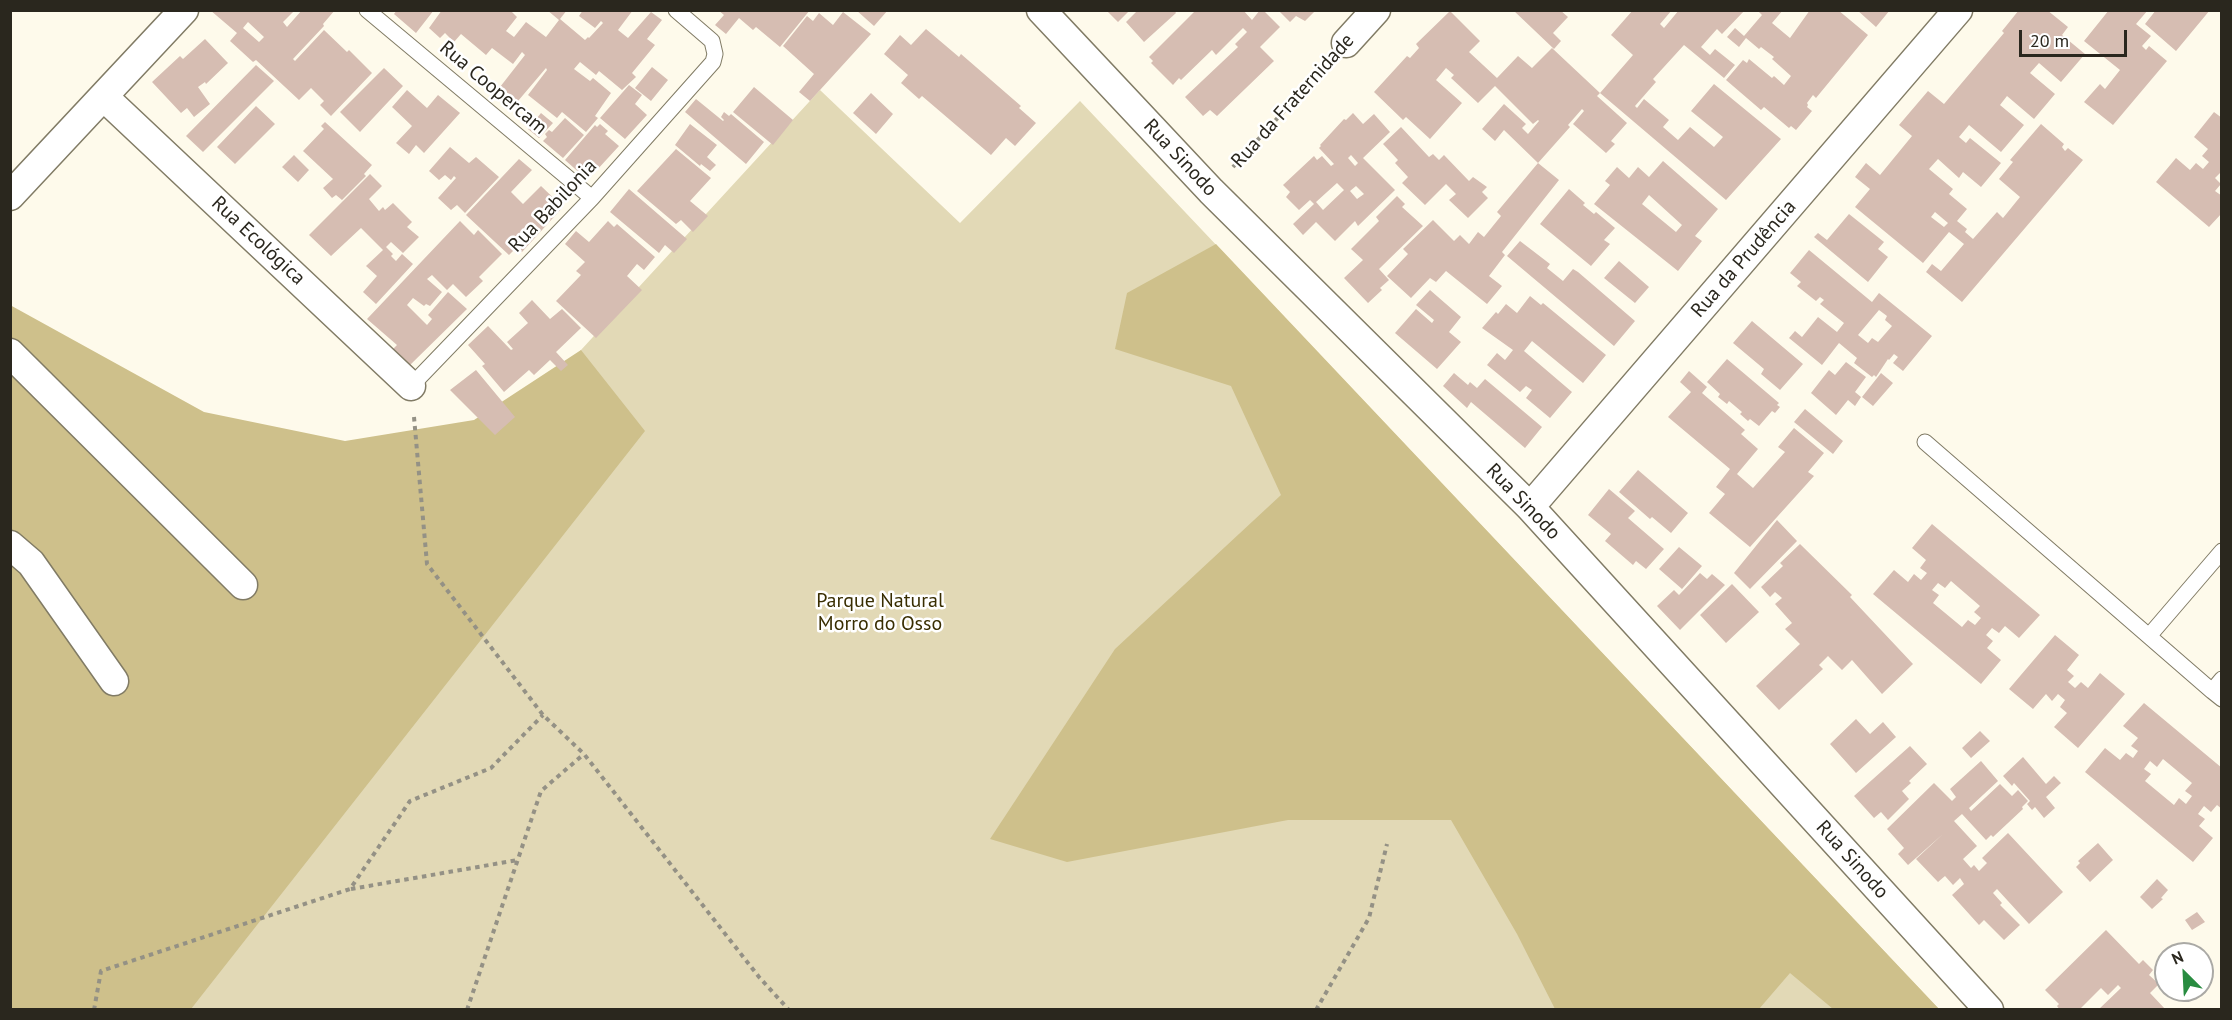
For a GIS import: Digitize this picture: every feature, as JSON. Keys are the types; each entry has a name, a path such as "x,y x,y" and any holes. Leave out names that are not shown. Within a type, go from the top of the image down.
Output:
{"street":[{"path":"10,196 184,10"},
{"name":"Rua Sinodo","path":"1041,10 1211,191 1530,507 1989,1010"},
{"name":"Rua da Fraternidade","path":"1346,43 1376,10"},
{"name":"Rua da Prudência","path":"1530,507 1958,10"},
{"name":"Rua Ecológica","path":"104,97 411,386"},
{"path":"10,353 243,585"},
{"path":"10,545 31,563 114,681"}],"lane":[{"name":"Rua Coopercam","path":"367,10 592,198"},
{"name":"Rua Babilonia","path":"411,386 592,198 713,62 715,48 708,36 676,10"},
{"path":"1925,442 2149,636 2218,690"},
{"path":"2149,636 2222,551"}],"path":[{"name":"Rua da Fraternidade","path":"1211,191 1346,43"},
{"path":"411,386 427,564 543,715 584,754 759,977 789,1010"},
{"path":"350,889 410,801 491,768 543,715"},
{"path":"467,1010 541,791 584,754"},
{"path":"1316,1010 1369,918 1387,844"},
{"path":"94,1010 101,971 350,889 518,860"}],"green space":[{"name":"Parque Natural Morro do Osso","path":"820,90 960,223 1080,101 1939,1009 11,1010 10,958 581,350"}],"shaded area":[{"path":"1216,244 1939,1009 1833,1009 1790,973 1759,1009 1555,1009 1517,934 1451,820 1288,820 1067,862 990,839 1115,649 1281,495 1231,386 1115,349 1127,293"},
{"path":"10,305 204,412 345,441 474,420 581,350 645,431 191,1009 11,1009"}],"building":[{"path":"210,10 295,10 283,22 287,27 302,10 335,10 323,24 324,26 293,59 295,61 324,30 372,73 331,116 320,105 324,101 311,88 299,100 256,60 253,62 230,41 237,33","holes":["248,22 264,37 259,42 243,28"]},
{"path":"397,10 434,10 416,33 394,14"},
{"path":"442,10 510,10 517,17 506,31 514,37 526,22 546,37 559,20 547,10 567,10 560,19 585,40 603,23 601,21 595,28 579,16 583,10 633,10 618,30 628,38 651,12 662,20 647,39 655,45 632,73 636,77 622,90 599,71 596,75 580,62 574,69 590,81 593,78 611,93 595,116 598,118 586,132 562,112 557,118 528,95 547,70 546,68 518,101 500,87 525,55 522,52 513,64 492,48 486,55 461,34 454,42 445,33 440,38 429,28"},
{"path":"718,10 810,10 780,47 756,27 753,30 739,18 726,34 715,25 724,15"},
{"path":"856,10 888,10 874,26"},
{"path":"1106,10 1130,10 1118,22"},
{"path":"1138,10 1174,10 1176,13 1144,42 1126,22"},
{"path":"1196,10 1243,10 1252,20 1260,10 1263,10 1280,27 1260,47 1274,61 1217,116 1210,110 1203,116 1185,97 1238,47 1235,44 1247,32 1243,28 1216,55 1212,50 1173,85 1151,63 1153,61 1149,57"},
{"path":"1278,10 1316,10 1305,21 1296,16 1290,22"},
{"path":"1513,10 1560,10 1568,17 1553,33 1561,41 1554,49"},
{"path":"1633,10 1672,10 1660,24 1664,28 1679,10 1745,10 1722,34 1717,29 1701,47 1710,55 1715,49 1735,65 1724,78 1684,45 1653,79 1656,82 1635,106 1637,108 1644,99 1669,120 1663,127 1678,140 1690,127 1714,147 1723,137 1691,111 1714,84 1781,139 1726,200 1600,93 1633,55 1611,35"},
{"path":"1757,10 1783,10 1772,23 1790,38 1810,10 1838,10 1868,35 1816,98 1813,95 1807,103 1807,107 1812,111 1796,130 1791,126 1789,128 1764,107 1761,110 1726,80 1743,60 1747,63 1749,59 1784,85 1791,76 1772,59 1774,57 1761,47 1759,49 1746,38 1739,47 1727,37 1735,28 1744,36 1762,15"},
{"path":"1857,10 1890,10 1876,27"},
{"path":"2019,10 2047,10 2068,27 2062,35 2085,54 2061,82 2039,63 2030,73 2055,94 2034,119 2007,96 2000,105 2024,125 2001,152 1969,125 1959,137 1966,143 1970,138 2001,163 1981,187 1963,172 1959,178 1938,159 1929,169 1953,189 1949,194 1967,209 1957,221 1967,229 1965,232 1973,239 1997,212 2003,218 2020,197 1999,179 2013,162 2010,160 2041,124 2064,144 2062,147 2065,151 2068,148 2083,160 1962,302 1926,272 1932,264 1941,271 1964,244 1949,232 1923,263 1855,207 1870,189 1855,177 1866,163 1880,175 1912,136 1899,125 1928,91 1944,104 2004,33 2002,31","holes":["1935,212 1948,223 1944,227 1931,217"]},
{"path":"2109,10 2148,10 2136,24 2151,36 2142,46 2146,50 2149,46 2167,61 2113,125 2084,102 2100,84 2105,89 2120,70 2084,41"},
{"path":"2156,10 2210,10 2176,51 2145,24"},
{"path":"1450,11 1480,41 1469,52 1497,78 1518,56 1532,68 1552,48 1600,93 1597,96 1627,123 1611,141 1615,144 1606,153 1573,124 1584,111 1582,109 1568,125 1570,127 1538,163 1504,130 1495,141 1482,129 1504,104 1526,124 1522,128 1528,134 1539,121 1533,124 1495,86 1478,103 1451,78 1454,75 1446,68 1436,80 1462,103 1430,139 1406,117 1403,120 1374,92 1407,56 1410,58 1419,48 1416,44"},
{"path":"843,12 871,34 810,101 799,92 814,74 783,46 807,16 813,21 819,13 833,25"},
{"path":"926,29 959,57 961,54 1021,106 1019,108 1036,123 1015,146 1006,138 991,155 922,96 919,99 901,83 908,75 884,54 900,35 911,45"},
{"path":"205,39 228,63 206,84 205,82 198,87 210,104 194,117 187,108 181,113 152,82 180,56 183,59"},
{"path":"256,65 274,81 203,152 186,136"},
{"path":"652,67 668,80 651,101 635,88"},
{"path":"384,68 403,86 360,132 340,112"},
{"path":"629,85 642,95 635,104 647,115 625,139 600,118"},
{"path":"754,87 793,120 773,145 733,112"},
{"path":"407,90 427,108 438,95 460,113 424,153 416,145 409,154 396,143 412,126 392,107"},
{"path":"871,93 893,114 876,134 853,113"},
{"path":"696,99 723,121 721,117 724,112 729,116 731,114 764,142 746,164 685,112"},
{"path":"256,106 275,124 235,164 217,147"},
{"path":"2214,112 2222,118 2222,171 2215,178 2221,184 2215,191 2222,196 2222,213 2209,227 2156,182 2176,158 2190,170 2196,163 2203,169 2209,162 2202,156 2208,149 2194,137"},
{"path":"541,113 553,123 539,138 528,129"},
{"path":"1353,113 1363,124 1374,114 1390,132 1363,158 1395,190 1358,226 1355,221 1335,241 1316,222 1303,235 1293,224 1314,204 1310,200 1299,210 1286,197 1290,192 1283,185 1314,156 1317,160 1322,156 1331,166 1334,164 1319,148 1344,119 1346,120","holes":["1351,155 1358,163 1355,166 1348,158","1337,183 1344,190 1323,210 1316,202","1356,186 1364,194 1357,199 1350,191"]},
{"path":"565,118 584,135 563,158 543,141 547,137 545,134 549,130 552,132"},
{"path":"325,122 372,165 364,174 366,176 342,200 336,195 332,198 323,188 333,179 303,151 324,129 321,126"},
{"path":"600,124 608,131 605,134 619,146 596,171 591,167 583,176 565,160 595,125 597,127"},
{"path":"690,124 717,145 707,157 716,165 710,171 701,164 700,166 675,145"},
{"path":"1401,127 1429,157 1433,154 1439,160 1444,155 1469,181 1473,177 1487,187 1482,192 1488,198 1468,218 1449,200 1456,194 1446,184 1425,205 1402,183 1408,177 1395,163 1398,160 1383,144"},
{"path":"450,147 469,163 476,157 499,177 465,213 457,205 451,210 438,198 456,178 454,176 451,180 445,175 439,180 429,171"},
{"path":"676,149 711,178 690,201 708,216 693,232 681,220 676,224 637,191"},
{"path":"294,155 309,170 298,182 282,167"},
{"path":"519,159 532,170 511,192 523,204 541,186 563,207 522,252 517,247 509,255 466,215"},
{"path":"1663,161 1718,209 1695,236 1702,241 1678,271 1594,204 1610,185 1605,181 1617,167 1629,178 1638,167 1649,177","holes":["1649,195 1682,225 1676,232 1642,204"]},
{"path":"1538,163 1559,180 1502,252 1505,255 1489,276 1502,286 1487,304 1446,271 1436,282 1430,278 1411,298 1387,276 1408,254 1403,249 1433,220 1454,241 1460,235 1469,244 1478,232 1484,237 1501,216 1497,212"},
{"path":"370,174 382,186 369,199 379,211 383,207 385,210 393,203 412,222 407,227 419,237 403,253 391,242 386,247 396,261 402,254 413,264 376,304 363,292 377,276 366,266 383,250 361,228 331,256 309,235"},
{"path":"629,189 687,239 674,253 665,245 659,253 610,212"},
{"path":"1569,189 1585,203 1583,205 1594,214 1596,212 1615,228 1604,240 1610,244 1591,266 1540,224"},
{"path":"1397,196 1405,204 1402,207 1423,226 1379,269 1389,280 1368,303 1344,278 1363,260 1351,249 1379,221 1376,217"},
{"path":"1849,214 1884,242 1878,249 1888,257 1868,282 1814,237 1818,233 1827,240"},
{"path":"460,221 474,235 478,230 502,254 479,277 483,281 466,297 453,284 447,290 432,275 427,279 442,292 430,306 426,304 424,306 413,298 407,305 427,325 432,319 428,315 448,292 467,309 408,367 392,350 397,345 367,319"},
{"path":"608,221 614,227 617,224 655,257 644,270 637,264 627,276 642,290 596,338 556,301 581,275 576,271 585,262 565,244 576,231 589,242"},
{"path":"1520,241 1550,264 1547,268 1563,281 1573,269 1635,321 1614,346 1507,256"},
{"path":"1809,250 1872,302 1879,293 1932,336 1903,371 1893,363 1898,357 1894,354 1876,377 1874,375 1872,377 1854,363 1857,358 1839,343 1822,365 1789,338 1795,331 1802,337 1818,317 1837,332 1844,323 1820,304 1824,300 1820,297 1816,301 1797,286 1801,282 1790,273","holes":["1879,310 1887,316 1885,320 1892,326 1878,342 1872,338 1868,343 1858,335"]},
{"path":"1619,261 1649,287 1635,303 1604,278"},
{"path":"1430,290 1461,317 1449,332 1461,342 1437,369 1395,333 1416,309 1432,323 1434,320 1416,305"},
{"path":"1530,296 1541,305 1543,303 1606,355 1583,383 1532,341 1524,351 1572,392 1550,418 1526,398 1532,390 1526,386 1520,392 1487,365 1497,353 1505,360 1513,350 1482,328 1506,304 1517,313"},
{"path":"532,300 550,319 562,309 581,328 556,352 568,365 561,371 550,360 534,375 529,370 504,392 482,366 485,364 468,345 488,326 511,350 513,349 507,342 528,323 519,313"},
{"path":"1752,321 1803,364 1780,390 1761,374 1764,369 1733,343"},
{"path":"1727,359 1779,403 1777,405 1780,407 1775,413 1772,411 1759,426 1750,419 1748,421 1740,414 1742,412 1729,401 1727,404 1718,397 1720,394 1707,382"},
{"path":"1846,362 1866,377 1855,392 1861,397 1855,406 1848,400 1836,415 1811,393 1829,370 1835,375"},
{"path":"476,370 515,417 495,435 450,390"},
{"path":"1689,371 1707,387 1702,393 1745,430 1741,434 1758,449 1737,474 1753,488 1785,452 1778,447 1794,428 1824,453 1808,472 1814,476 1750,547 1709,513 1725,494 1716,487 1730,469 1668,417 1691,392 1680,382"},
{"path":"1454,373 1468,385 1470,382 1477,388 1485,379 1542,427 1525,448 1471,402 1467,408 1443,386"},
{"path":"1881,373 1893,383 1873,406 1862,397"},
{"path":"1805,409 1843,441 1833,454 1794,422"},
{"path":"1638,470 1688,513 1671,533 1652,517 1650,519 1619,492"},
{"path":"1609,489 1635,511 1628,518 1664,549 1646,569 1636,561 1633,565 1605,541 1611,534 1588,515"},
{"path":"1777,520 1797,541 1750,589 1734,573"},
{"path":"1932,524 2040,615 2019,638 2005,626 1999,633 1992,628 1986,635 1993,641 1987,648 2001,660 1981,684 1873,594 1894,570 1908,582 1914,574 1921,580 1927,573 1920,568 1926,560 1912,548","holes":["1951,581 1980,606 1974,612 1981,618 1975,625 1968,620 1962,627 1933,603 1939,595 1932,590 1938,583 1945,588"]},
{"path":"1800,544 1852,595 1850,597 1913,664 1882,694 1852,660 1842,670 1828,656 1819,665 1823,669 1779,710 1756,686 1800,644 1785,629 1792,623 1775,604 1782,598 1775,592 1770,597 1761,587 1783,566 1780,563"},
{"path":"1679,547 1702,566 1682,589 1659,569"},
{"path":"1700,573 1707,579 1712,574 1725,585 1680,630 1657,606 1674,590 1679,595"},
{"path":"1732,584 1759,612 1726,643 1700,615"},
{"path":"2055,635 2079,655 2067,670 2074,676 2068,682 2075,688 2081,682 2088,688 2100,673 2125,694 2078,748 2054,727 2067,713 2060,707 2065,700 2058,694 2052,701 2046,694 2033,709 2009,689"},
{"path":"2144,703 2222,768 2222,809 2217,805 2211,812 2204,806 2198,814 2205,819 2199,826 2213,838 2193,862 2085,772 2105,748 2120,760 2126,753 2133,758 2138,751 2131,746 2138,738 2123,726","holes":["2163,759 2192,783 2185,791 2192,796 2186,804 2179,798 2174,805 2145,781 2151,774 2144,769 2150,761 2157,767"]},
{"path":"1856,719 1870,734 1883,722 1896,737 1856,773 1830,744"},
{"path":"1980,731 1990,741 1971,758 1962,748"},
{"path":"1910,746 1927,764 1902,791 1909,799 1888,820 1881,812 1874,818 1854,796"},
{"path":"2023,757 2046,784 2054,776 2061,783 2046,797 2055,808 2044,818 2035,807 2032,810 2027,804 2030,801 2014,783 2012,786 2003,776"},
{"path":"1981,761 1998,781 1969,808 1971,811 2000,784 2012,796 2018,790 2028,801 2022,807 2023,809 1993,837 1991,835 1986,840 1962,814 1954,821 1977,846 1963,859 1971,868 1974,865 1979,871 1987,863 1982,858 2008,833 2063,892 2029,924 1997,889 1993,893 2002,903 2000,905 2020,925 2004,940 1984,920 1979,925 1952,895 1964,884 1960,878 1953,885 1945,876 1938,882 1916,859 1943,834 1908,865 1898,854 1904,848 1887,829 1934,783 1952,801 1956,797 1950,789"},
{"path":"2098,843 2113,860 2090,882 2076,867 2080,863 2078,861"},
{"path":"2157,879 2168,890 2161,898 2163,899 2152,909 2140,897"},
{"path":"2197,912 2205,922 2192,930 2185,920"},
{"path":"2106,930 2139,964 2143,960 2153,970 2149,975 2154,980 2154,989 2150,993 2154,997 2154,1002 2158,1002 2166,1010 2098,1010 2121,988 2118,985 2108,995 2101,988 2079,1010 2060,1010 2057,1006 2059,1004 2045,990"}]}
